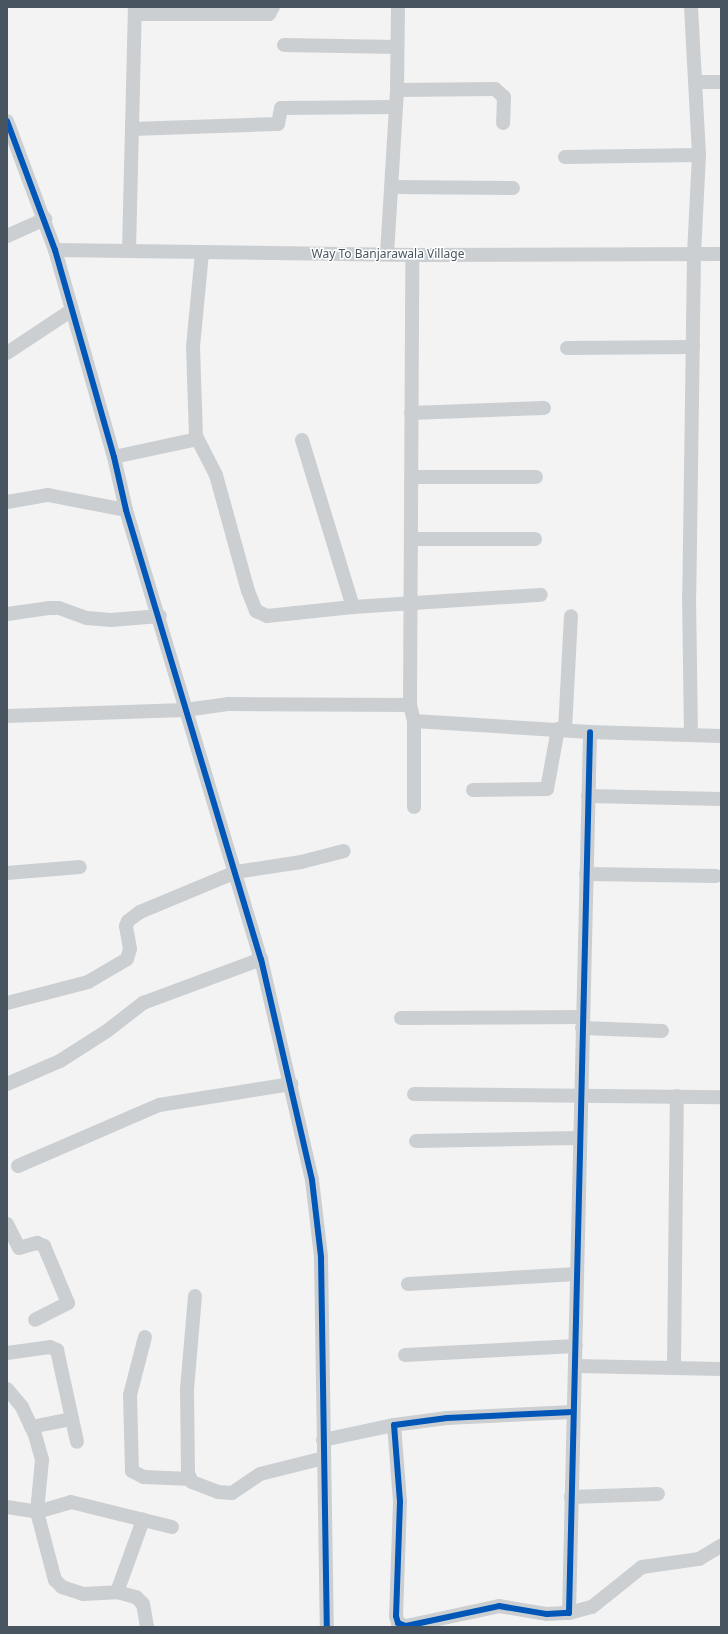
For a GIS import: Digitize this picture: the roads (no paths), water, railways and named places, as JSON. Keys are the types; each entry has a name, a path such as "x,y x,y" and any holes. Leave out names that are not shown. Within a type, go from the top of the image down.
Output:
{"street":[{"path":"128,250 135,10 269,14 273,7"},
{"path":"387,254 397,90 398,7"},
{"path":"690,7 697,82 699,155 694,255 689,594 691,734"},
{"path":"284,45 397,47"},
{"path":"697,82 721,82"},
{"path":"397,90 495,89 504,97 503,123"},
{"path":"132,129 278,124 281,108 395,107"},
{"path":"7,121 45,219 55,250 114,457 126,510 160,616 185,710 236,872 261,959 291,1084 318,1216 327,1627"},
{"path":"565,158 699,155"},
{"path":"392,187 513,188"},
{"path":"7,236 45,219"},
{"name":"Way To Banjarawala Village","path":"55,250 412,255 721,254"},
{"path":"202,252 193,346 197,439 216,475 248,591 256,611 267,616 354,607 541,595"},
{"path":"412,255 410,705 414,721 414,807"},
{"path":"7,353 72,310"},
{"path":"567,348 693,347"},
{"path":"411,413 544,408"},
{"path":"114,457 197,439"},
{"path":"302,440 354,607"},
{"path":"412,477 536,477"},
{"path":"7,502 48,494 126,510"},
{"path":"411,539 535,539"},
{"path":"7,614 59,608 87,618 111,620 160,616"},
{"path":"473,790 547,789 562,730 571,616"},
{"path":"7,716 185,710 228,704 410,705"},
{"path":"414,721 590,732 721,736"},
{"path":"570,1613 573,1412 576,1366 578,1138 581,1095 590,732"},
{"path":"588,796 721,799"},
{"path":"7,1003 88,982 103,975 129,956 125,931 133,916 236,872 301,862 344,851"},
{"path":"7,873 80,867"},
{"path":"586,874 716,876"},
{"path":"7,1084 60,1061 108,1030 143,1003 261,959"},
{"path":"401,1018 582,1023 662,1031"},
{"path":"18,1166 159,1105 291,1084"},
{"path":"414,1094 721,1097"},
{"path":"674,1368 677,1096"},
{"path":"416,1141 578,1138"},
{"path":"7,1224 12,1246 21,1249 38,1243 44,1246 68,1302 35,1320"},
{"path":"408,1284 577,1274"},
{"path":"190,1479 187,1389 195,1296"},
{"path":"145,1337 130,1395 132,1471 144,1477 190,1479 196,1485 218,1492 232,1492 260,1474 324,1458"},
{"path":"405,1355 576,1346"},
{"path":"7,1353 50,1347 57,1350 77,1442"},
{"path":"576,1366 721,1369"},
{"path":"7,1389 22,1407 31,1427 42,1460 37,1512 55,1580 62,1587 83,1594 118,1592 136,1597 143,1604 147,1627"},
{"path":"323,1440 394,1425 447,1418 573,1412"},
{"path":"31,1427 72,1419"},
{"path":"394,1425 400,1502 396,1616 398,1623 406,1626 499,1606 547,1614 570,1613 592,1607 642,1567 699,1559 721,1546"},
{"path":"571,1497 658,1494"},
{"path":"7,1507 37,1512 71,1502 172,1527"},
{"path":"118,1592 143,1520"}]}
